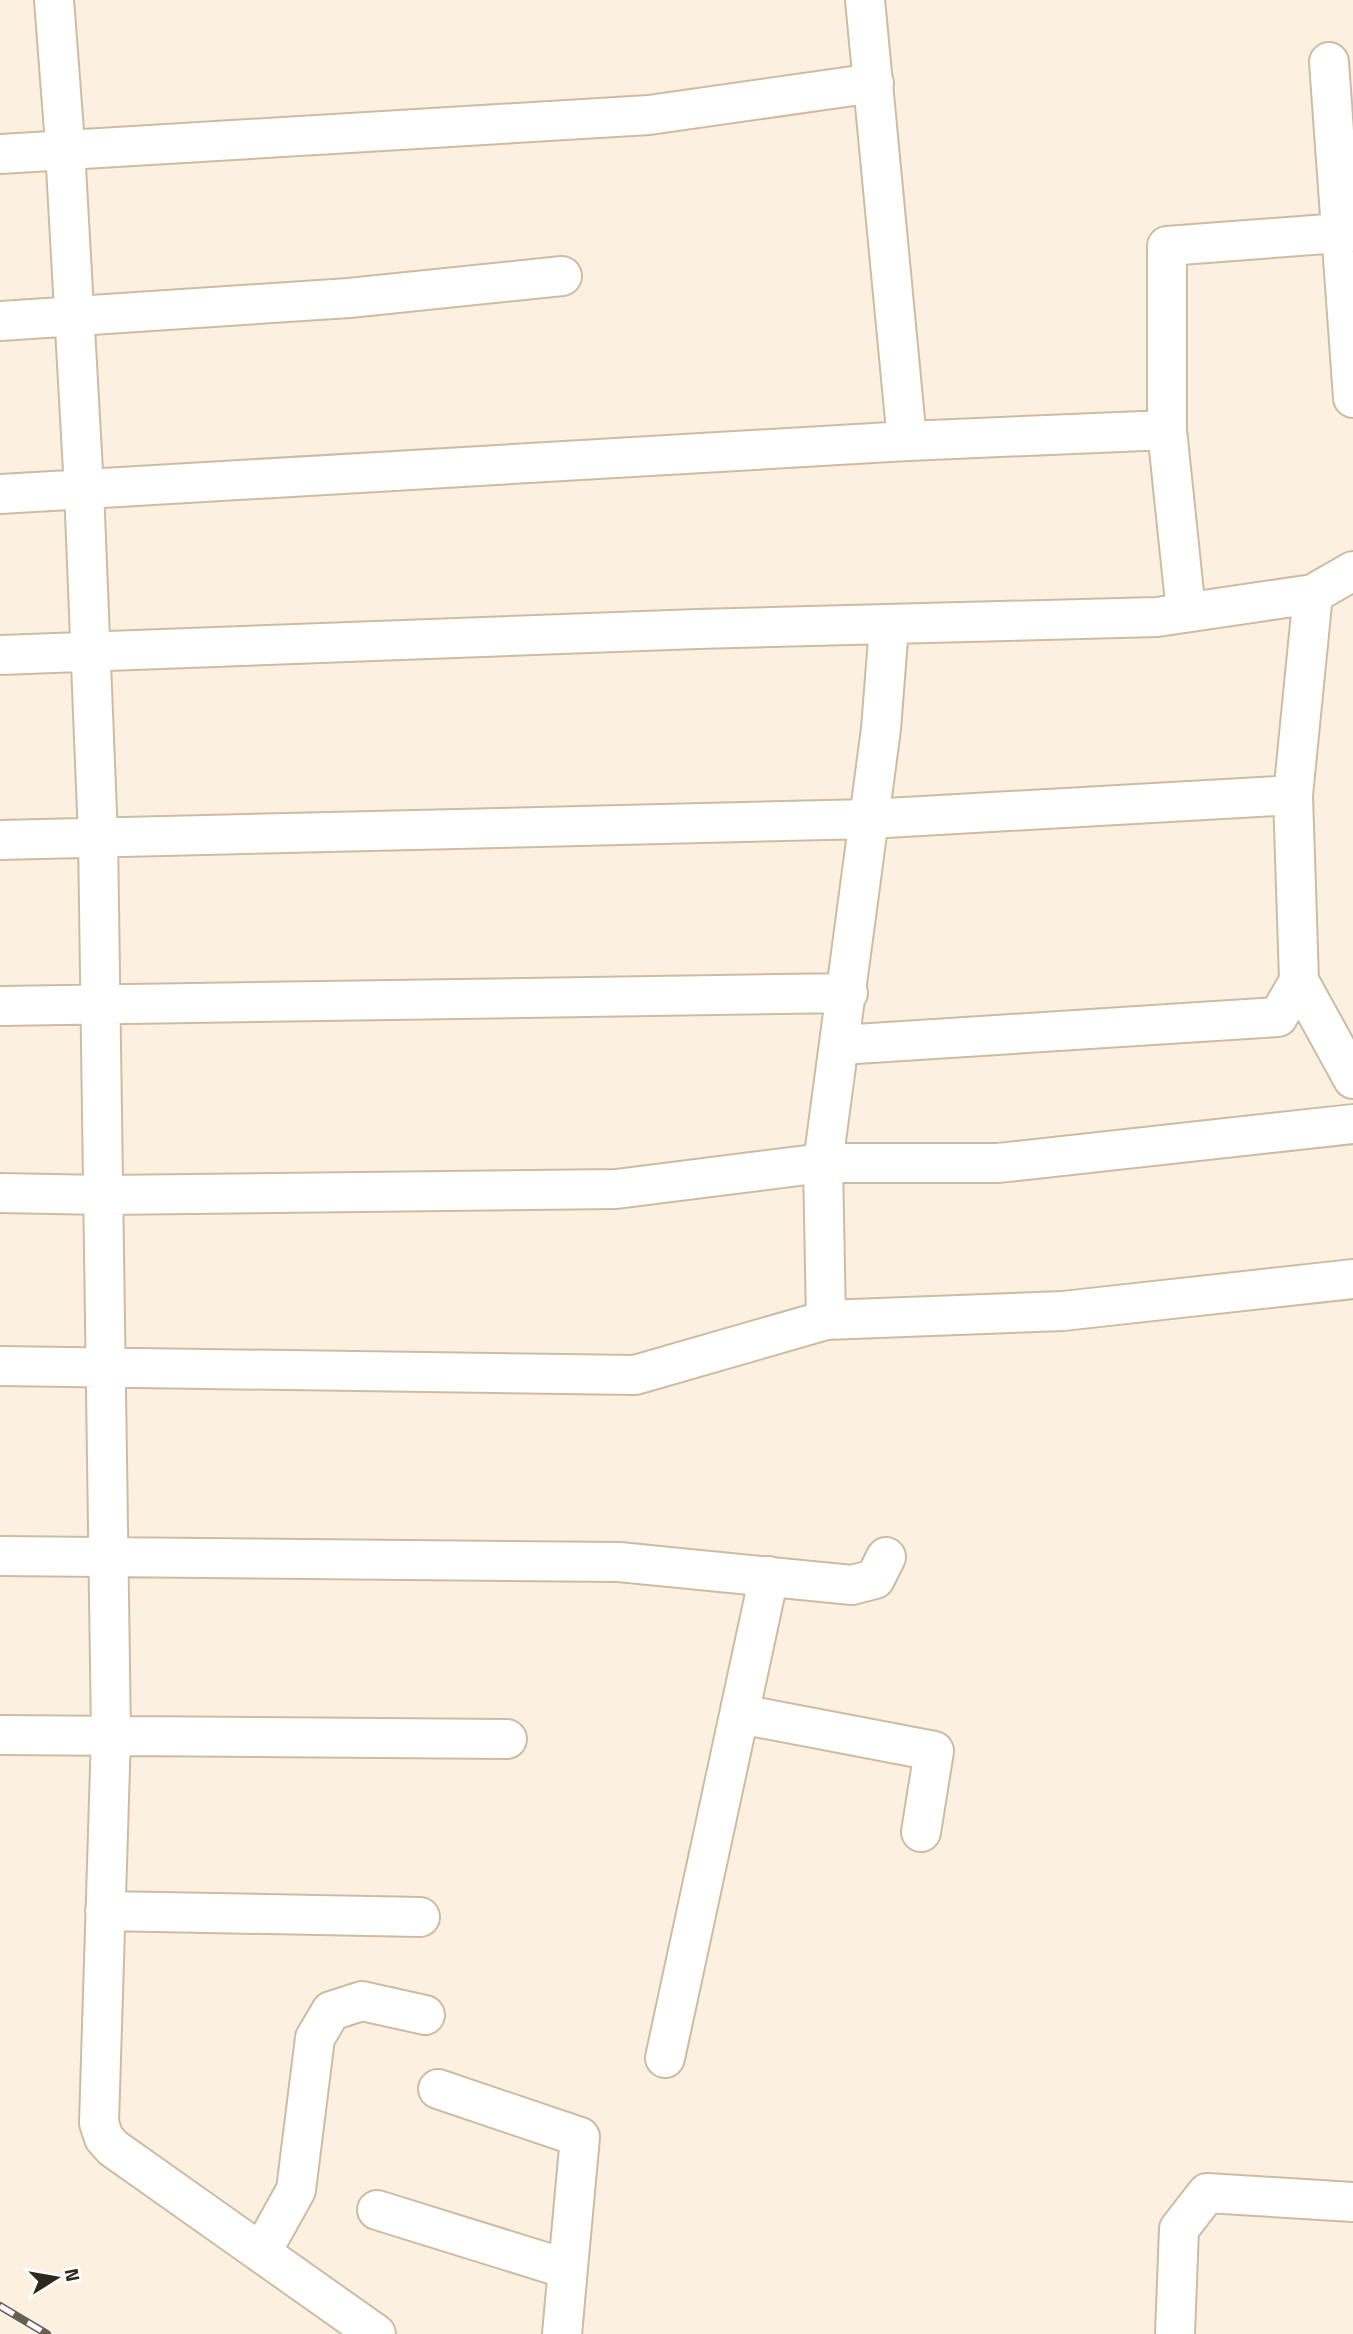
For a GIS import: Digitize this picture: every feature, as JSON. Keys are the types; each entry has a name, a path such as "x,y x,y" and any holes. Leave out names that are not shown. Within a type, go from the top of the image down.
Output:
{"street":[{"path":"54,0 84,489 98,837 111,1735 99,2110 104,2137 113,2148 376,2334"},
{"path":"865,0 907,441"},
{"path":"1329,62 1348,232 1353,398"},
{"path":"0,154 649,115 874,83"},
{"path":"1186,612 1167,430 1167,246 1348,232"},
{"path":"0,321 349,298 562,275"},
{"path":"0,494 907,441 1167,430"},
{"path":"0,655 697,629 1157,617 1313,594 1353,571"},
{"path":"1313,594 1293,795 1299,981 1353,1079"},
{"path":"825,1320 823,1163 848,993 889,626"},
{"path":"0,840 869,819 1293,795"},
{"path":"840,1045 1278,1017 1299,981"},
{"path":"0,1006 848,993"},
{"path":"0,1192 104,1195 616,1189 823,1163 998,1163 1353,1124"},
{"path":"0,1366 635,1375 825,1320 1063,1311 1353,1279"},
{"path":"0,1556 619,1562 852,1585 875,1579 887,1557"},
{"path":"665,2058 769,1576"},
{"path":"740,1714 933,1751 921,1832"},
{"path":"0,1735 507,1739"},
{"path":"105,1911 420,1917"},
{"path":"261,2253 296,2190 315,2038 331,2011 362,2001 425,2015"},
{"path":"438,2088 580,2137 562,2334"},
{"path":"1175,2334 1179,2229 1207,2193 1353,2202"},
{"path":"377,2210 568,2269"}],"railway":[{"path":"0,2306 47,2334"}]}
